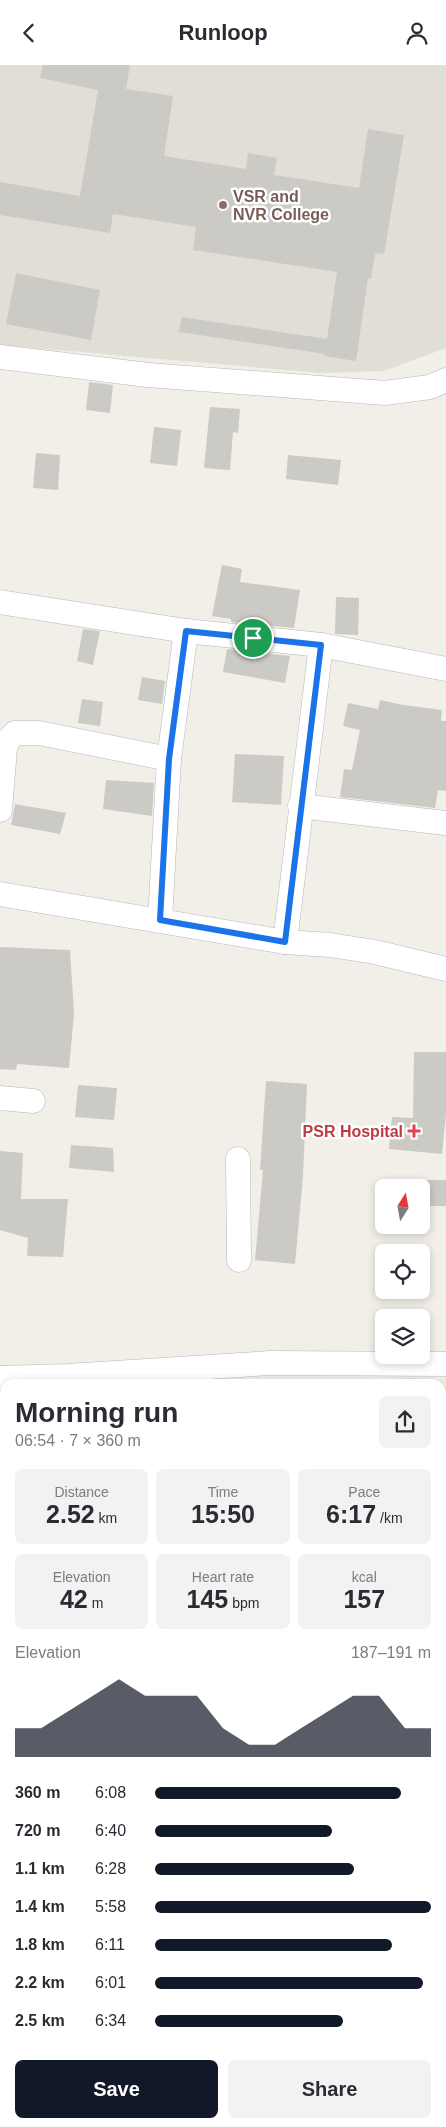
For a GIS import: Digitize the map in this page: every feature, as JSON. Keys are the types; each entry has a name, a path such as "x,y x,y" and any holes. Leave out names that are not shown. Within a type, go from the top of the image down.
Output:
{"street":[{"path":"0,357 148,375 385,393 430,387 446,380"},
{"path":"0,601 186,631 321,645 446,669"},
{"path":"160,920 169,759 186,631"},
{"path":"285,942 321,645"},
{"path":"0,810 5,748 8,740 15,733 39,733 169,759"},
{"path":"300,806 446,823"},
{"path":"0,894 285,942 330,945 375,952 446,969"},
{"path":"0,1098 33,1101"},
{"path":"238,1159 239,1260"},
{"path":"0,1378 68,1376 270,1363 446,1364"}],"shaded area":[{"name":"VSR and NVR College","path":"0,65 446,65 446,348 384,371 321,373 0,345"}],"building":[{"path":"43,65 130,65 126,89 173,96 164,156 246,169 248,153 277,158 274,175 359,188 368,129 404,135 384,254 375,253 371,279 368,278 356,361 324,356 325,354 179,332 182,317 327,339 337,272 193,250 196,227 113,214 110,233 0,215 0,182 80,196 98,90 40,78"},
{"path":"16,273 100,290 91,340 6,324"},
{"path":"89,382 113,385 110,413 86,410"},
{"path":"210,407 240,409 238,433 233,432 230,470 204,468"},
{"path":"154,427 181,430 177,466 150,463"},
{"path":"36,453 60,455 58,490 33,488"},
{"path":"288,455 341,460 338,485 286,479"},
{"path":"222,565 242,569 240,582 300,590 294,628 231,622 231,619 212,616"},
{"path":"336,597 359,598 358,635 335,634"},
{"path":"83,629 100,631 93,665 77,661"},
{"path":"227,649 290,656 285,683 223,672"},
{"path":"142,677 165,681 162,704 138,700"},
{"path":"82,699 103,702 100,726 78,723"},
{"path":"380,700 442,710 441,721 446,721 446,791 438,790 435,808 340,797 344,769 352,770 360,730 343,726 348,703 378,709"},
{"path":"235,754 284,756 281,805 232,802"},
{"path":"106,780 154,783 152,816 103,809"},
{"path":"15,804 66,813 60,834 11,825"},
{"path":"0,947 70,950 74,1014 69,1068 17,1064 16,1070 0,1069"},
{"path":"414,1052 446,1052 446,1114 442,1154 389,1149 392,1117 413,1118"},
{"path":"266,1081 307,1084 303,1176 295,1264 255,1260 263,1170 260,1170"},
{"path":"78,1085 117,1088 114,1120 75,1117"},
{"path":"71,1145 113,1148 114,1172 69,1168"},
{"path":"0,1151 23,1153 21,1199 68,1199 63,1257 27,1256 28,1238 0,1230"},
{"path":"430,1180 446,1180 446,1206 430,1206"}],"place":[{"name":"VSR and NVR College","path":"223,205"},
{"name":"PSR Hospital","path":"414,1131"}],"route":[{"path":"186,631 253,638 321,645 285,942 160,920 169,759 186,631"}]}
